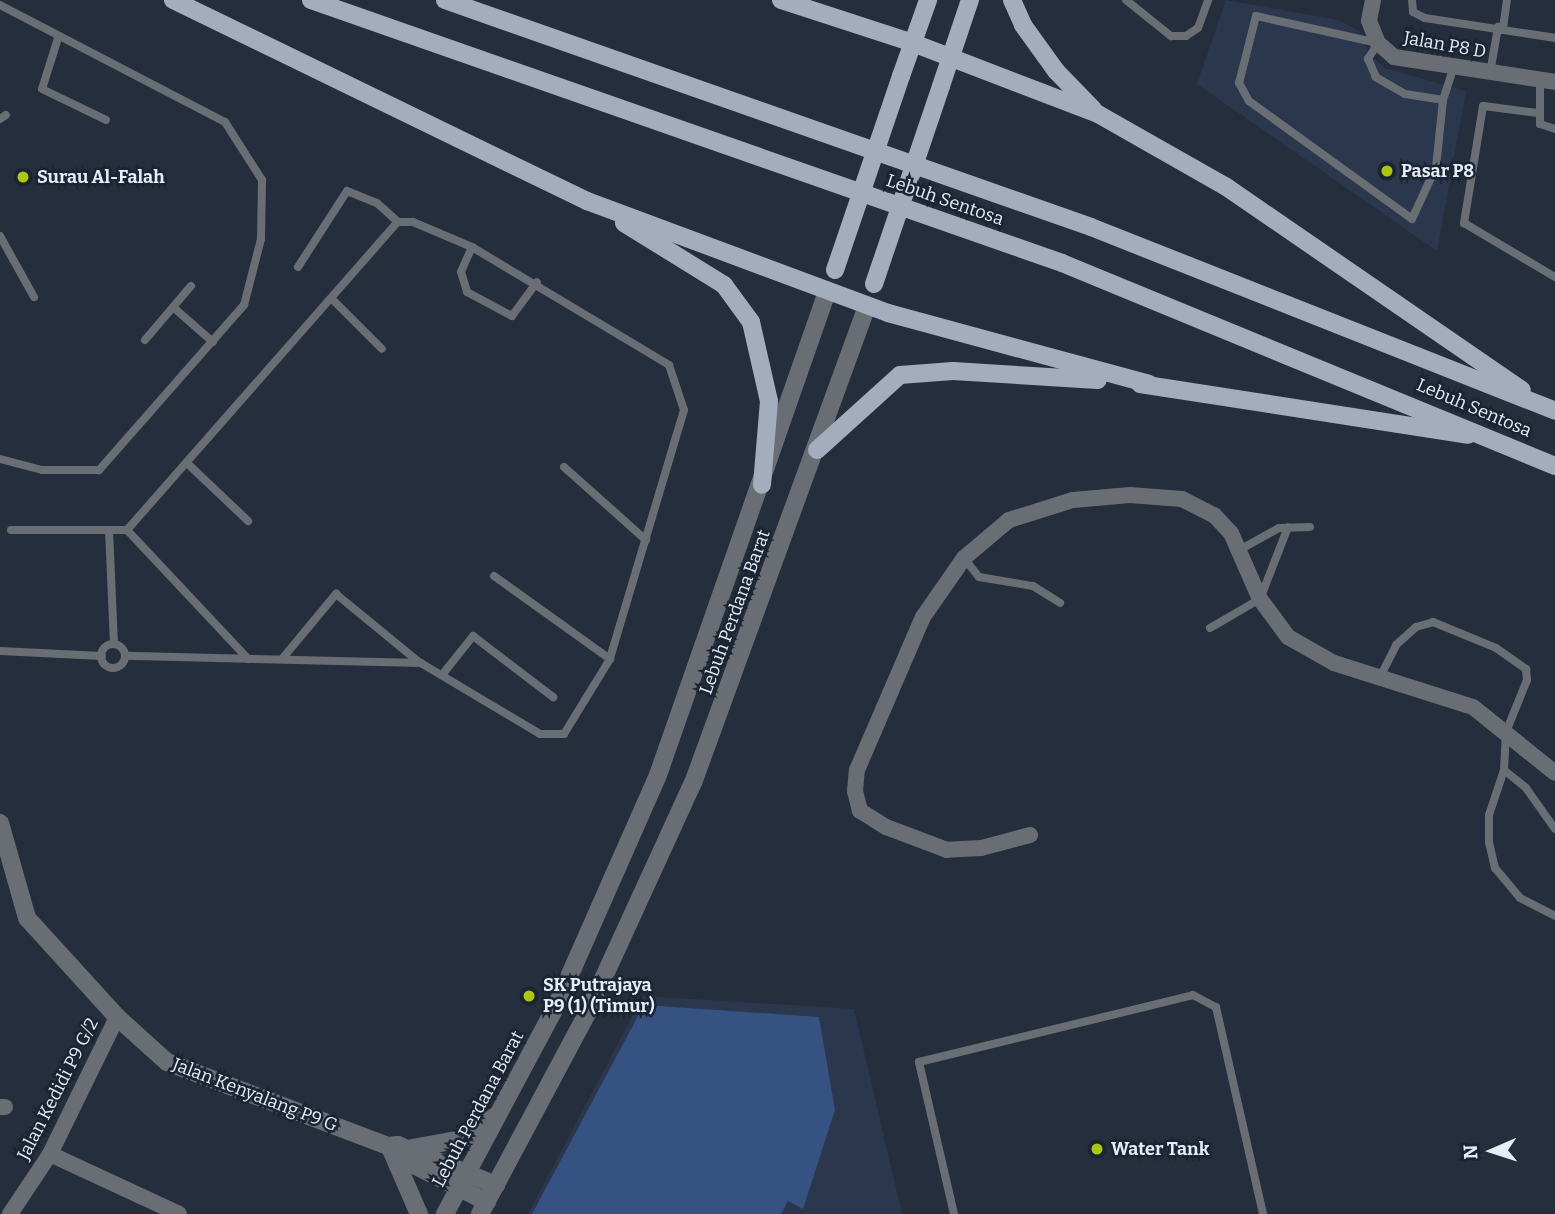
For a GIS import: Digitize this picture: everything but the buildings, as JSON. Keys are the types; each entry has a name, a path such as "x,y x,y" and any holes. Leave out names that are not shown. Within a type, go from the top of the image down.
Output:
{"main road":[{"path":"173,0 587,201 867,306 995,346 1149,384"},
{"name":"Lebuh Sentosa","path":"311,0 1062,263 1500,440 1555,466"},
{"name":"Lebuh Sentosa","path":"445,0 1091,227 1552,410"},
{"path":"781,0 913,43 1098,114 1225,186 1552,410"},
{"name":"Lebuh Perdana Barat","path":"827,292 928,0"},
{"name":"Lebuh Perdana Barat","path":"867,306 970,0"},
{"path":"1012,0 1023,25 1056,71 1098,114"},
{"path":"587,201 724,285 751,322 769,401 762,485"},
{"path":"817,450 900,375 1002,373 1149,384 1500,440"}],"street":[{"name":"Jalan P8 D","path":"1373,0 1369,21 1378,43 1394,57 1548,81"},
{"name":"Lebuh Perdana Barat","path":"445,1214 466,1181 557,1004 658,775 762,485 827,292"},
{"name":"Lebuh Perdana Barat","path":"488,1200 587,1014 693,783 817,450 867,306"},
{"path":"1030,835 981,848 947,850 886,827 860,811 855,791 857,770 923,617 964,558 1009,520 1073,500 1130,495 1182,499 1214,514 1241,549 1260,599 1288,636 1334,663 1378,680 1473,708 1555,773"},
{"name":"Jalan Kenyalang P9 G","path":"1,829 27,918 117,1017 167,1062 396,1150 466,1181 488,1200"},
{"name":"Jalan Kedidi P9 G/2","path":"10,1214 50,1154 117,1017"},
{"path":"419,1214 396,1150 463,1139 501,1112"},
{"path":"50,1154 180,1214"}],"lane":[{"path":"1126,0 1171,36 1186,36 1198,28 1208,0"},
{"path":"1412,0 1413,12 1425,18 1555,38"},
{"path":"1490,73 1507,0"},
{"path":"0,5 58,38 225,122 262,180 261,239 244,305 99,470 42,470 0,459"},
{"path":"1443,100 1405,94 1376,77 1368,59 1378,43 1256,16 1239,83 1249,101 1412,219 1436,167 1443,100 1454,66"},
{"path":"58,38 43,89 106,120"},
{"path":"1548,81 1538,113 1540,124 1555,130"},
{"path":"1538,113 1483,106 1464,223 1555,277"},
{"path":"282,659 335,594 421,663 442,676 540,734 564,734 610,659 684,411 669,365 537,282 472,247 413,222 398,222 377,203 347,191 298,267"},
{"path":"127,530 333,300 398,222"},
{"path":"0,236 34,297"},
{"path":"472,247 461,272 467,292 513,316 537,282"},
{"path":"145,340 191,286"},
{"path":"333,300 382,349"},
{"path":"173,307 213,342"},
{"path":"188,464 248,522"},
{"path":"564,467 646,540"},
{"path":"1210,628 1260,599 1288,527"},
{"path":"1241,549 1288,527 1310,527"},
{"path":"11,530 127,530 248,659"},
{"path":"109,530 114,644"},
{"path":"964,558 979,577 1033,586 1060,603"},
{"path":"494,576 610,659"},
{"path":"1378,680 1396,645 1416,626 1433,622 1450,626 1496,648 1526,669 1527,680 1506,732 1504,770 1489,815 1495,868 1520,898 1555,916"},
{"path":"442,676 473,636 553,696"},
{"path":"0,651 102,656 112,668 121,665 125,656 122,648 114,644 104,648 102,656"},
{"path":"125,656 421,663"},
{"path":"1504,770 1526,788 1555,829"},
{"path":"954,1214 919,1062 1193,995 1216,1007 1263,1214"}],"shaded area":[{"name":"Pasar P8","path":"1226,0 1338,20 1359,31 1370,55 1385,68 1466,91 1437,251 1197,84"},
{"path":"643,996 854,1009 902,1214 528,1214"},
{"path":"644,1005 819,1017 835,1110 803,1209 788,1201 781,1214 532,1214"}],"place":[{"name":"Pasar P8","path":"1387,171"},
{"name":"Surau Al-Falah","path":"23,177"},
{"name":"SK Putrajaya P9 (1) (Timur)","path":"529,996"},
{"name":"Water Tank","path":"1097,1149"}]}
